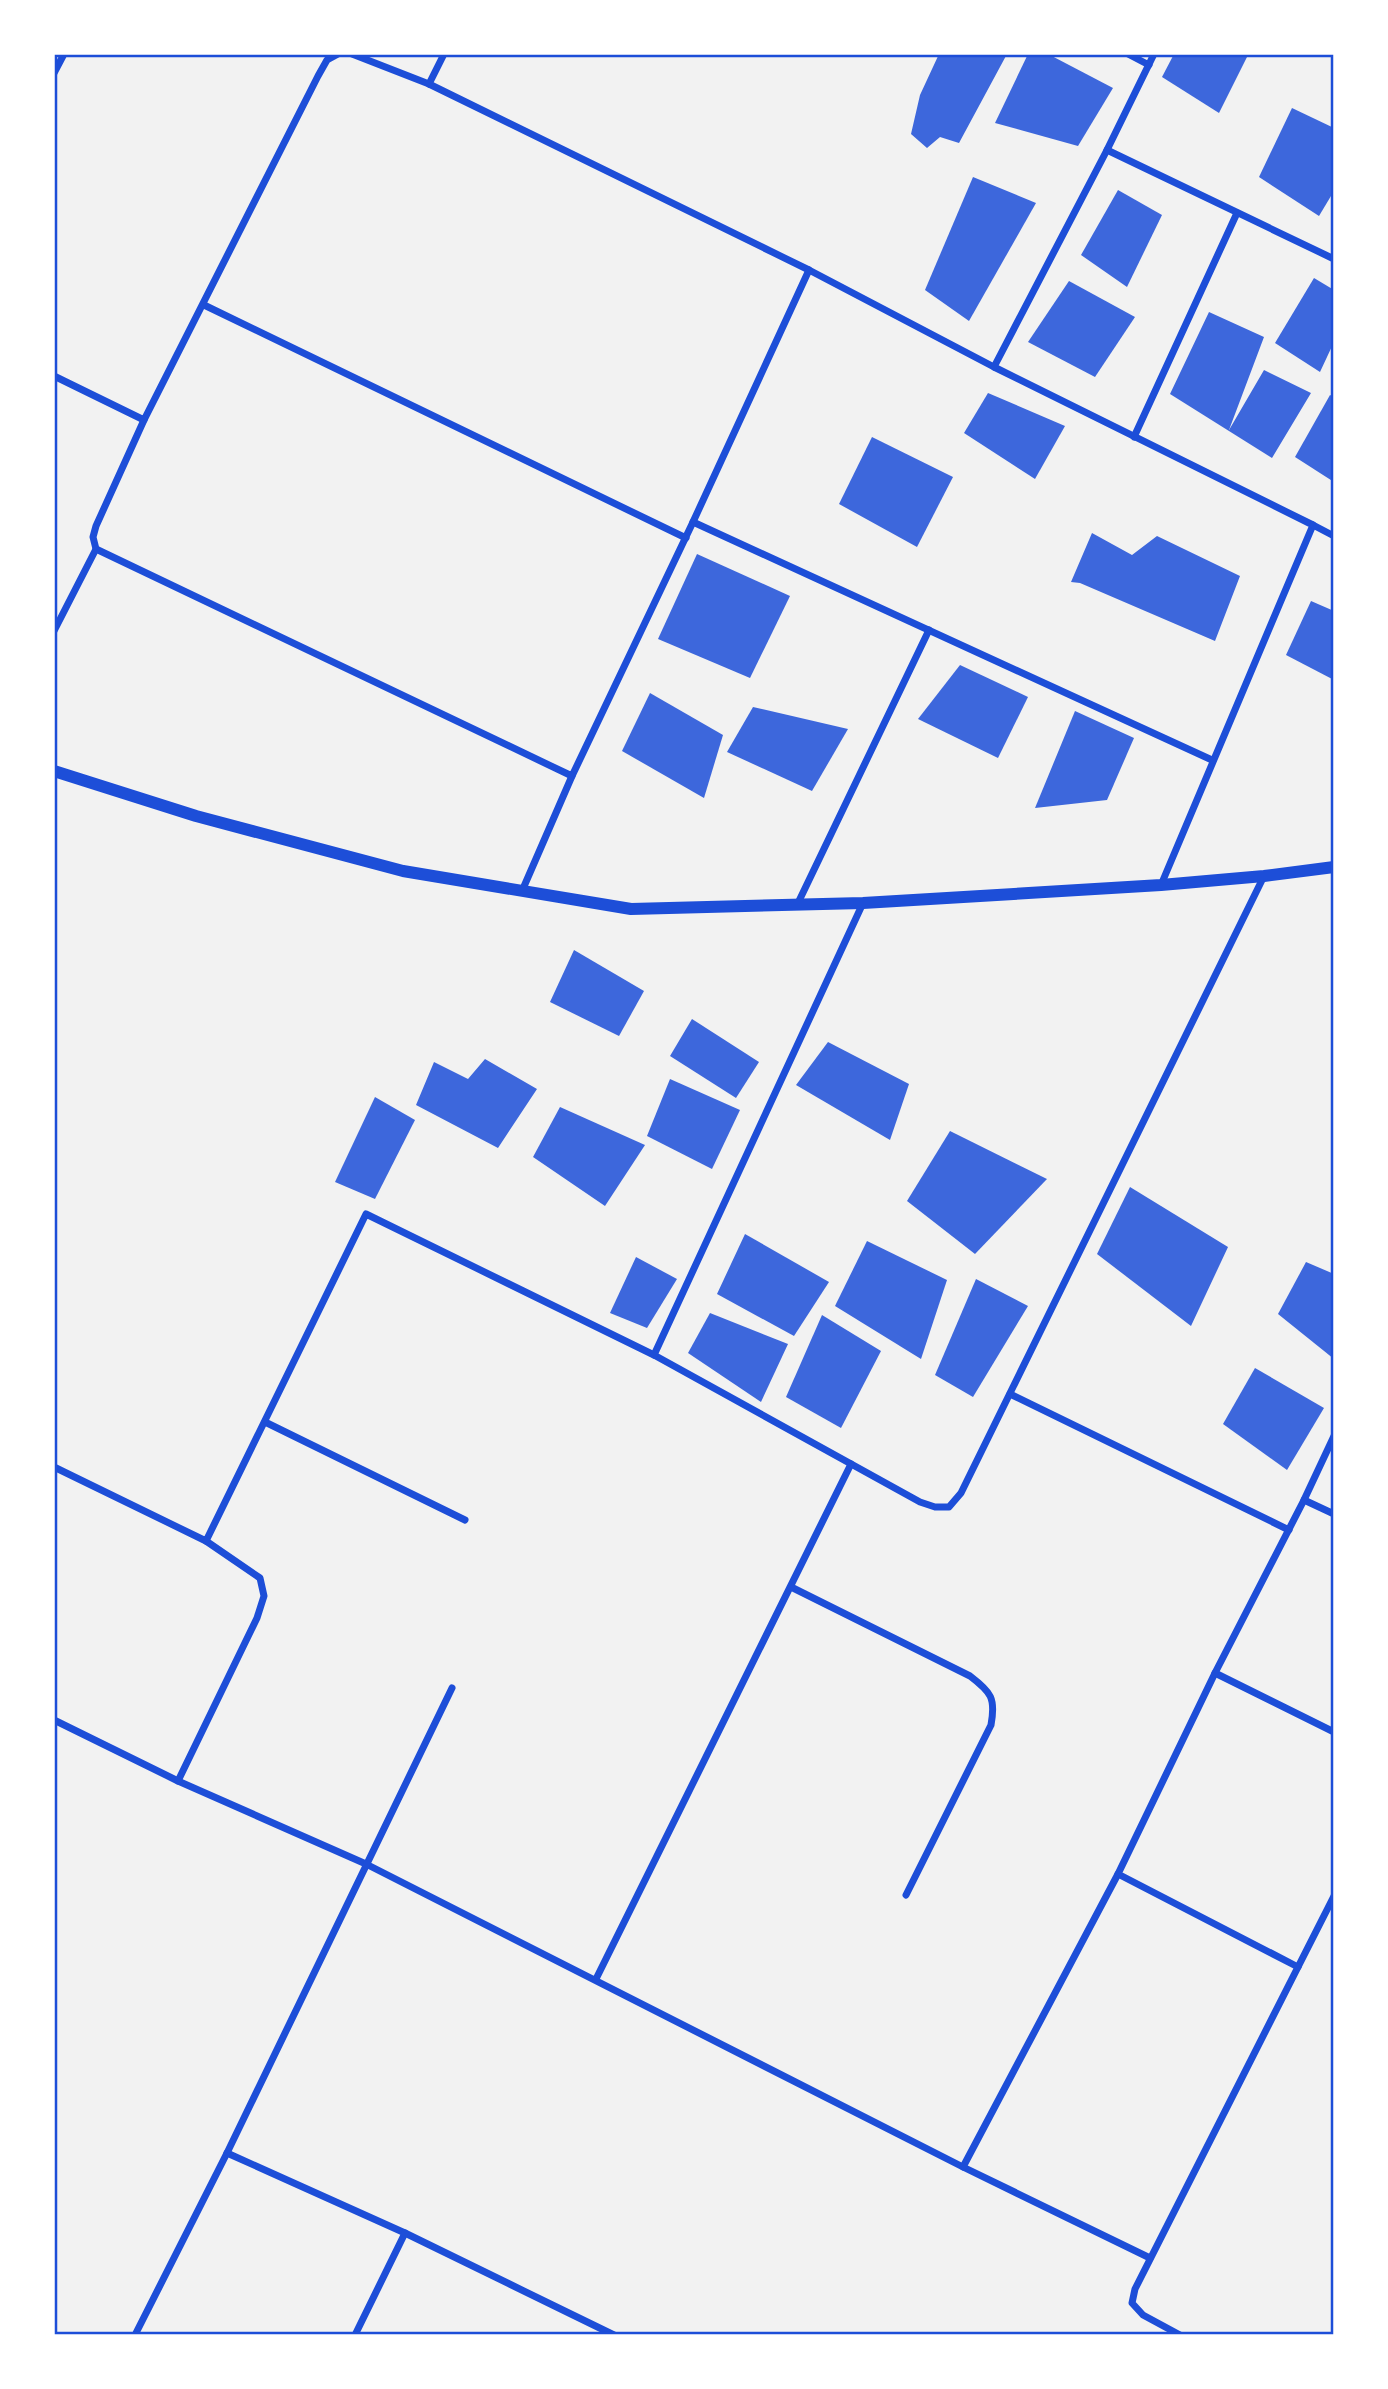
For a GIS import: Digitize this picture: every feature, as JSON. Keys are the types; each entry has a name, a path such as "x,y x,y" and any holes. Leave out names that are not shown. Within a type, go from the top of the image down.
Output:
{"street":[{"path":"54,73 64,54"},
{"path":"54,631 96,549 93,537 96,526 144,420 318,76 327,60 338,54"},
{"path":"352,54 429,84 808,270 994,367 1334,536"},
{"path":"429,84 443,54"},
{"path":"1128,54 1149,65"},
{"path":"994,367 1154,54"},
{"path":"1107,150 1334,259"},
{"path":"1134,437 1237,213"},
{"path":"522,891 572,776 686,538 808,270"},
{"path":"204,305 686,538"},
{"path":"54,376 144,420"},
{"path":"693,522 1212,760"},
{"path":"1161,886 1312,525"},
{"path":"96,549 572,776"},
{"path":"798,903 929,630"},
{"path":"54,771 196,816 403,871 631,909 863,903 1161,886 1334,867"},
{"path":"206,1541 366,1214 654,1355 920,1502 935,1507 949,1507 961,1493 1264,876"},
{"path":"654,1355 863,903"},
{"path":"1010,1394 1289,1530"},
{"path":"265,1422 465,1520"},
{"path":"963,2167 1118,1874 1334,1436"},
{"path":"596,1979 851,1464"},
{"path":"54,1466 206,1541 260,1578 264,1596 257,1618 178,1781"},
{"path":"1304,1500 1334,1514"},
{"path":"790,1587 970,1676 987,1688 995,1706 991,1725 906,1895"},
{"path":"1215,1673 1334,1732"},
{"path":"135,2335 227,2153 452,1688"},
{"path":"54,1720 178,1781 366,1864 963,2167 1150,2258"},
{"path":"1118,1874 1298,1968"},
{"path":"1180,2335 1143,2315 1132,2303 1135,2289 1334,1896"},
{"path":"227,2153 405,2233 614,2335"},
{"path":"355,2335 405,2233"}],"building":[{"path":"939,54 1007,54 959,143 940,137 927,148 911,134 920,95"},
{"path":"1028,54 1048,54 1113,88 1078,146 995,123"},
{"path":"1174,54 1240,54 1247,57 1219,113 1162,77"},
{"path":"1292,108 1334,128 1334,191 1319,216 1259,177"},
{"path":"973,177 1036,203 969,321 925,290"},
{"path":"1118,190 1162,215 1127,287 1081,255"},
{"path":"1314,278 1334,290 1334,342 1320,372 1275,343"},
{"path":"1069,281 1135,317 1095,377 1028,342"},
{"path":"1209,312 1264,337 1229,430 1264,370 1311,393 1272,458 1170,394"},
{"path":"988,393 1065,426 1035,479 964,433"},
{"path":"1330,395 1334,397 1334,482 1295,457"},
{"path":"872,437 953,477 917,547 839,504"},
{"path":"1092,533 1132,555 1157,536 1240,576 1215,641 1080,583 1071,582"},
{"path":"697,554 790,596 750,678 658,639"},
{"path":"1311,601 1334,611 1334,680 1286,655"},
{"path":"960,665 1028,697 998,758 918,719"},
{"path":"650,693 723,735 704,798 622,751"},
{"path":"753,707 848,729 812,791 727,752"},
{"path":"1075,711 1134,738 1107,800 1035,808"},
{"path":"574,950 644,991 619,1036 550,1002"},
{"path":"692,1019 759,1062 736,1098 670,1056"},
{"path":"828,1042 909,1084 890,1140 796,1085"},
{"path":"485,1059 537,1089 498,1148 416,1105 434,1062 468,1079"},
{"path":"670,1079 740,1110 712,1169 647,1136"},
{"path":"375,1097 415,1120 375,1199 335,1182"},
{"path":"560,1107 645,1145 605,1206 533,1157"},
{"path":"950,1131 1047,1179 975,1254 907,1201"},
{"path":"1130,1187 1228,1247 1191,1326 1097,1254"},
{"path":"745,1234 829,1282 794,1336 717,1294"},
{"path":"867,1241 947,1280 921,1359 835,1306"},
{"path":"636,1257 677,1279 647,1328 610,1313"},
{"path":"1306,1262 1334,1274 1334,1359 1278,1314"},
{"path":"976,1279 1028,1306 973,1397 935,1375"},
{"path":"710,1313 788,1344 761,1402 688,1353"},
{"path":"822,1315 881,1351 841,1428 786,1397"},
{"path":"1255,1368 1324,1408 1287,1470 1223,1424"}]}
